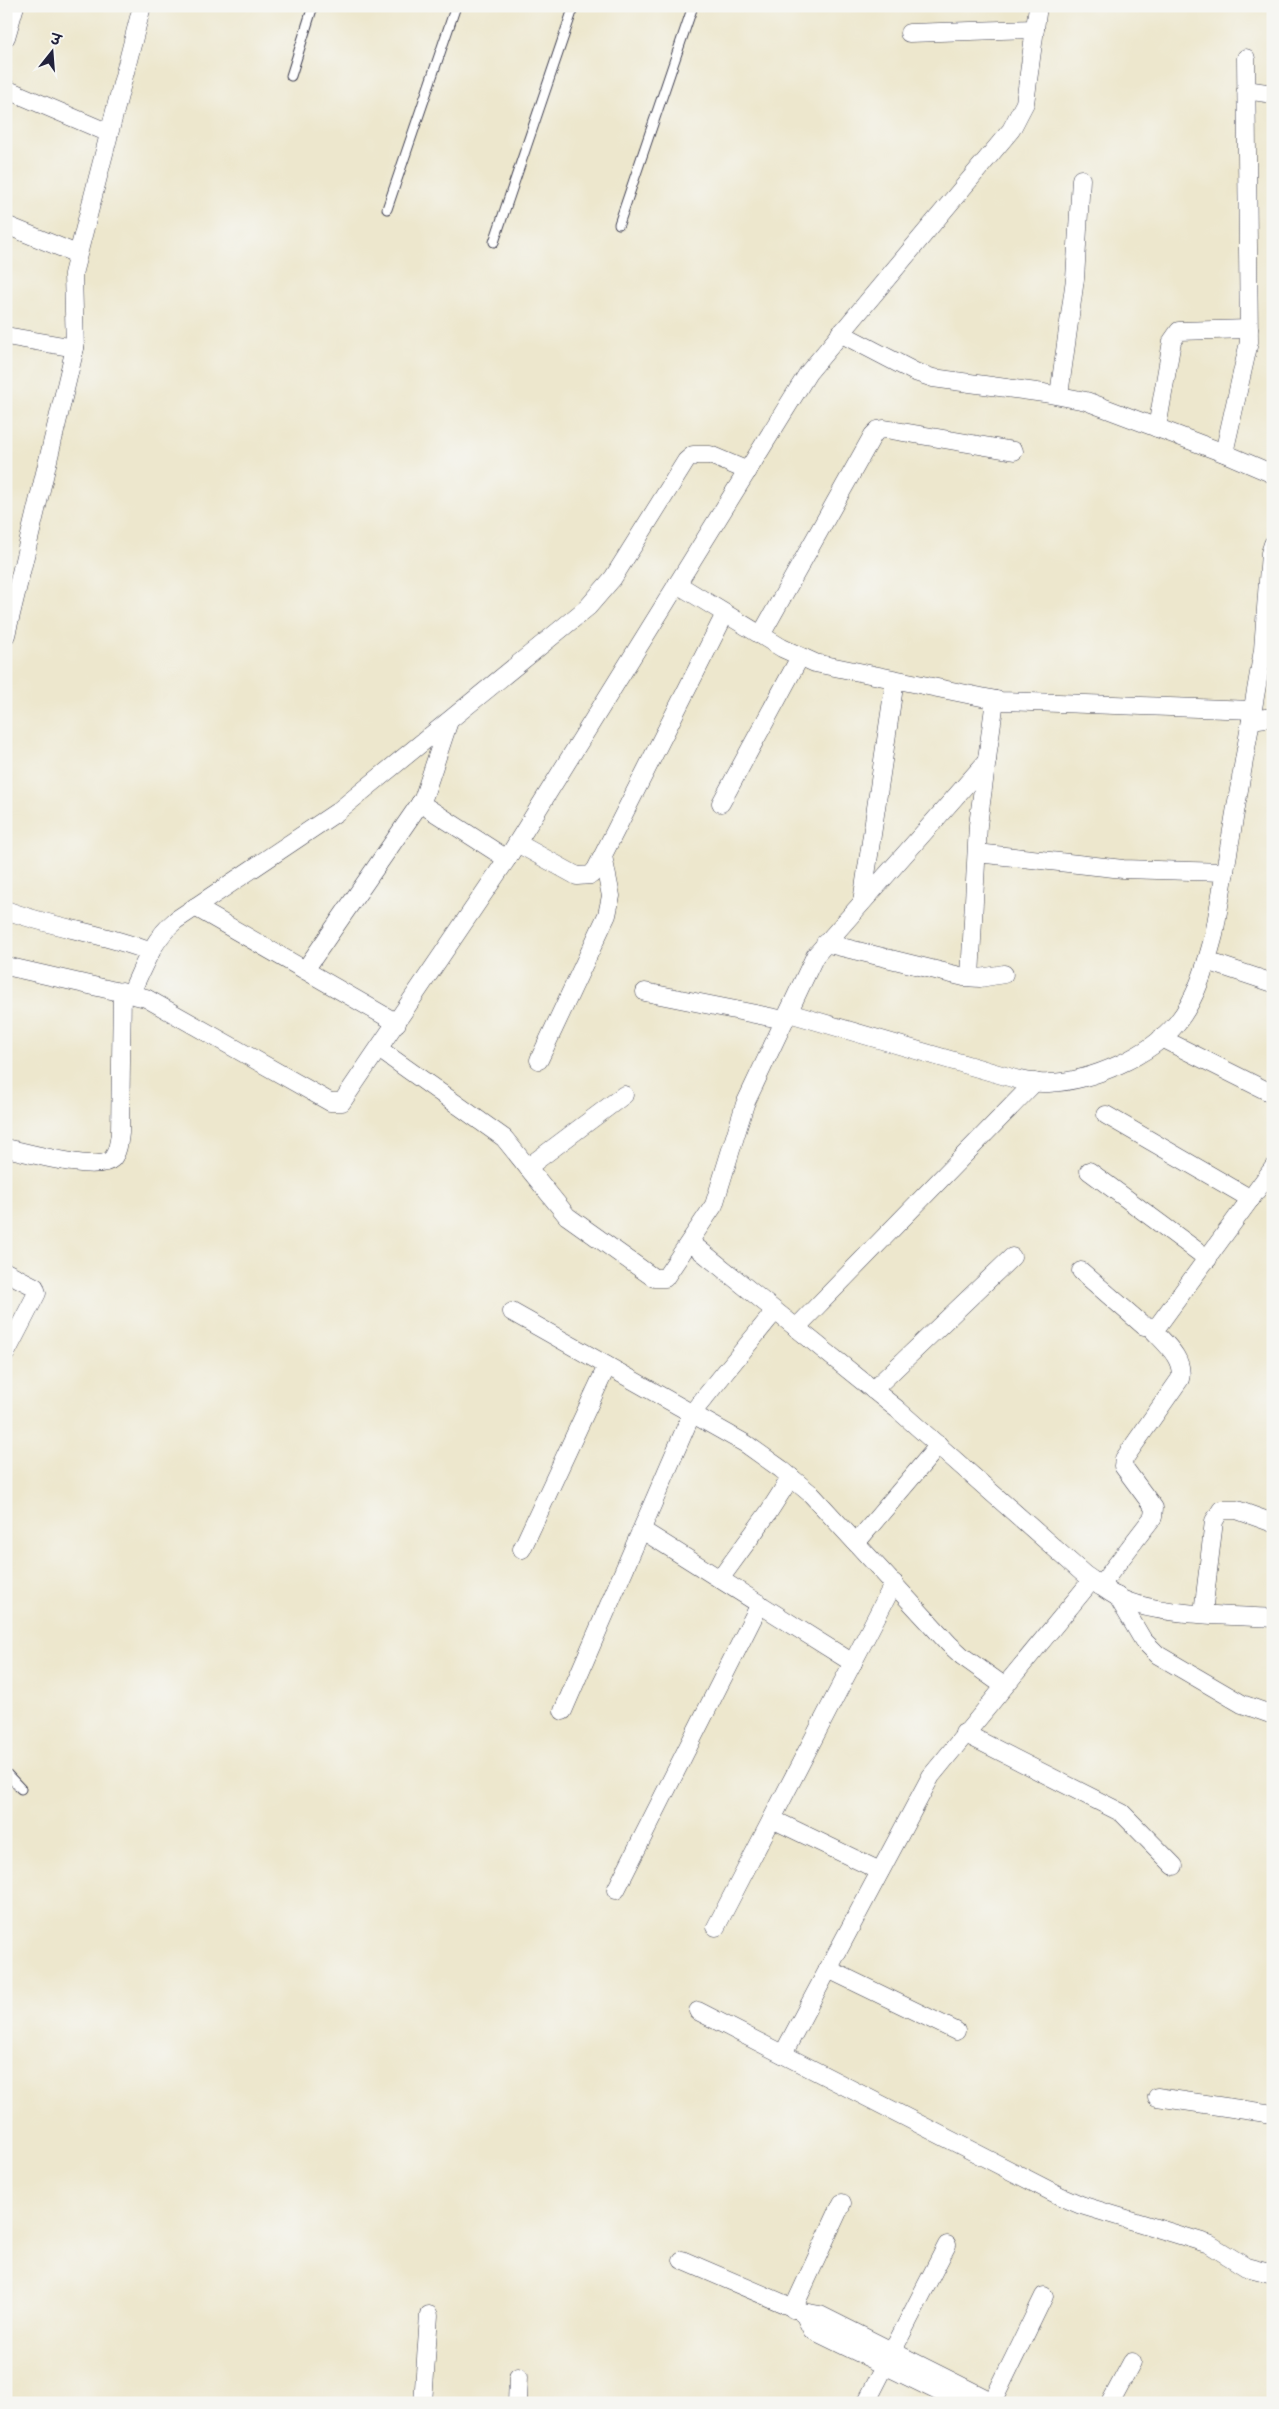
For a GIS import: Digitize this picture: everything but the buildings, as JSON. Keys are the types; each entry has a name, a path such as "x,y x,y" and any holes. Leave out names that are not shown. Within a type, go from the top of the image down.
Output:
{"street":[{"path":"6,36 15,6"},
{"path":"6,635 75,348 72,287 77,254 142,6"},
{"path":"6,966 126,992 159,1004 330,1102 342,1102 507,859 808,373 1002,143 1015,124 1025,103 1038,6"},
{"path":"909,33 1035,29"},
{"path":"1224,453 1245,366 1249,330 1246,58"},
{"path":"6,89 109,133"},
{"path":"1246,90 1273,94"},
{"path":"1058,395 1075,279 1081,179"},
{"path":"6,225 77,254"},
{"path":"1157,428 1174,336 1179,331 1187,329 1249,330"},
{"path":"840,333 915,372 933,378 1058,395 1086,402 1224,453 1273,474"},
{"path":"6,336 75,348"},
{"path":"761,635 873,435 878,430 885,429 1014,451"},
{"path":"6,1148 85,1164 99,1164 111,1160 118,1149 120,1133 126,992 164,930 195,907 337,812 600,594 613,578 686,461 693,455 710,455 748,471"},
{"path":"645,992 787,1016 1019,1080 1035,1082 1049,1083 1083,1078 1114,1068 1161,1038 1178,1022 1192,998 1207,961 1214,935 1252,715 1269,636 1268,569 1273,544"},
{"path":"676,584 800,657 896,680 995,700 1273,717"},
{"path":"517,843 577,876 591,875 603,856 725,614"},
{"path":"721,803 800,657"},
{"path":"862,902 896,680"},
{"path":"970,977 978,825 995,700"},
{"path":"305,970 427,791 449,721"},
{"path":"379,1049 498,1133 567,1216 654,1278 665,1278 670,1274 691,1243 714,1205 745,1104 816,956 825,943 986,761"},
{"path":"420,803 507,859"},
{"path":"977,853 1123,869 1225,872"},
{"path":"539,1060 610,906 611,896 603,856"},
{"path":"195,907 397,1023"},
{"path":"6,910 41,923 114,938 151,952"},
{"path":"825,943 970,977 980,978 1004,974"},
{"path":"1207,961 1273,983"},
{"path":"1161,1038 1273,1094"},
{"path":"796,1328 1035,1082"},
{"path":"528,1167 624,1095"},
{"path":"1106,1115 1251,1199"},
{"path":"1151,1328 1162,1322 1273,1168"},
{"path":"1089,1171 1208,1259"},
{"path":"691,1243 873,1390 1096,1583 1134,1604 1163,1610 1273,1618"},
{"path":"873,1390 1012,1257"},
{"path":"783,2054 930,1776 1004,1686 1153,1517 1154,1508 1123,1466 1124,1458 1180,1379 1182,1370 1179,1360 1151,1328 1144,1326 1081,1271"},
{"path":"6,1272 28,1281 36,1287 37,1293 6,1353"},
{"path":"563,1711 692,1413 775,1311"},
{"path":"512,1312 746,1444 791,1477 811,1494 962,1656 1004,1686"},
{"path":"522,1549 608,1366"},
{"path":"856,1543 938,1445"},
{"path":"720,1578 768,1513 791,1477"},
{"path":"1203,1613 1214,1521 1221,1510 1237,1510 1273,1523"},
{"path":"642,1530 853,1663"},
{"path":"716,1927 894,1584"},
{"path":"1117,1596 1143,1640 1158,1655 1242,1704 1273,1715"},
{"path":"616,1890 760,1604"},
{"path":"964,1733 1122,1814 1174,1866"},
{"path":"772,1819 880,1871"},
{"path":"828,1969 956,2031"},
{"path":"698,2011 1060,2196 1081,2205 1209,2244 1246,2267 1273,2274"},
{"path":"1157,2097 1273,2114"},
{"path":"798,2310 842,2203"},
{"path":"866,2403 948,2245"},
{"path":"682,2260 798,2310 812,2330 890,2359 993,2402 1044,2296"},
{"path":"423,2403 429,2315"},
{"path":"890,2359 962,2403"},
{"path":"1110,2403 1132,2362"},
{"path":"517,2403 518,2377"}],"lane":[{"path":"291,76 313,6"},
{"path":"388,209 456,6"},
{"path":"494,242 574,6"},
{"path":"619,224 694,6"},
{"path":"6,1773 21,1789"}]}
